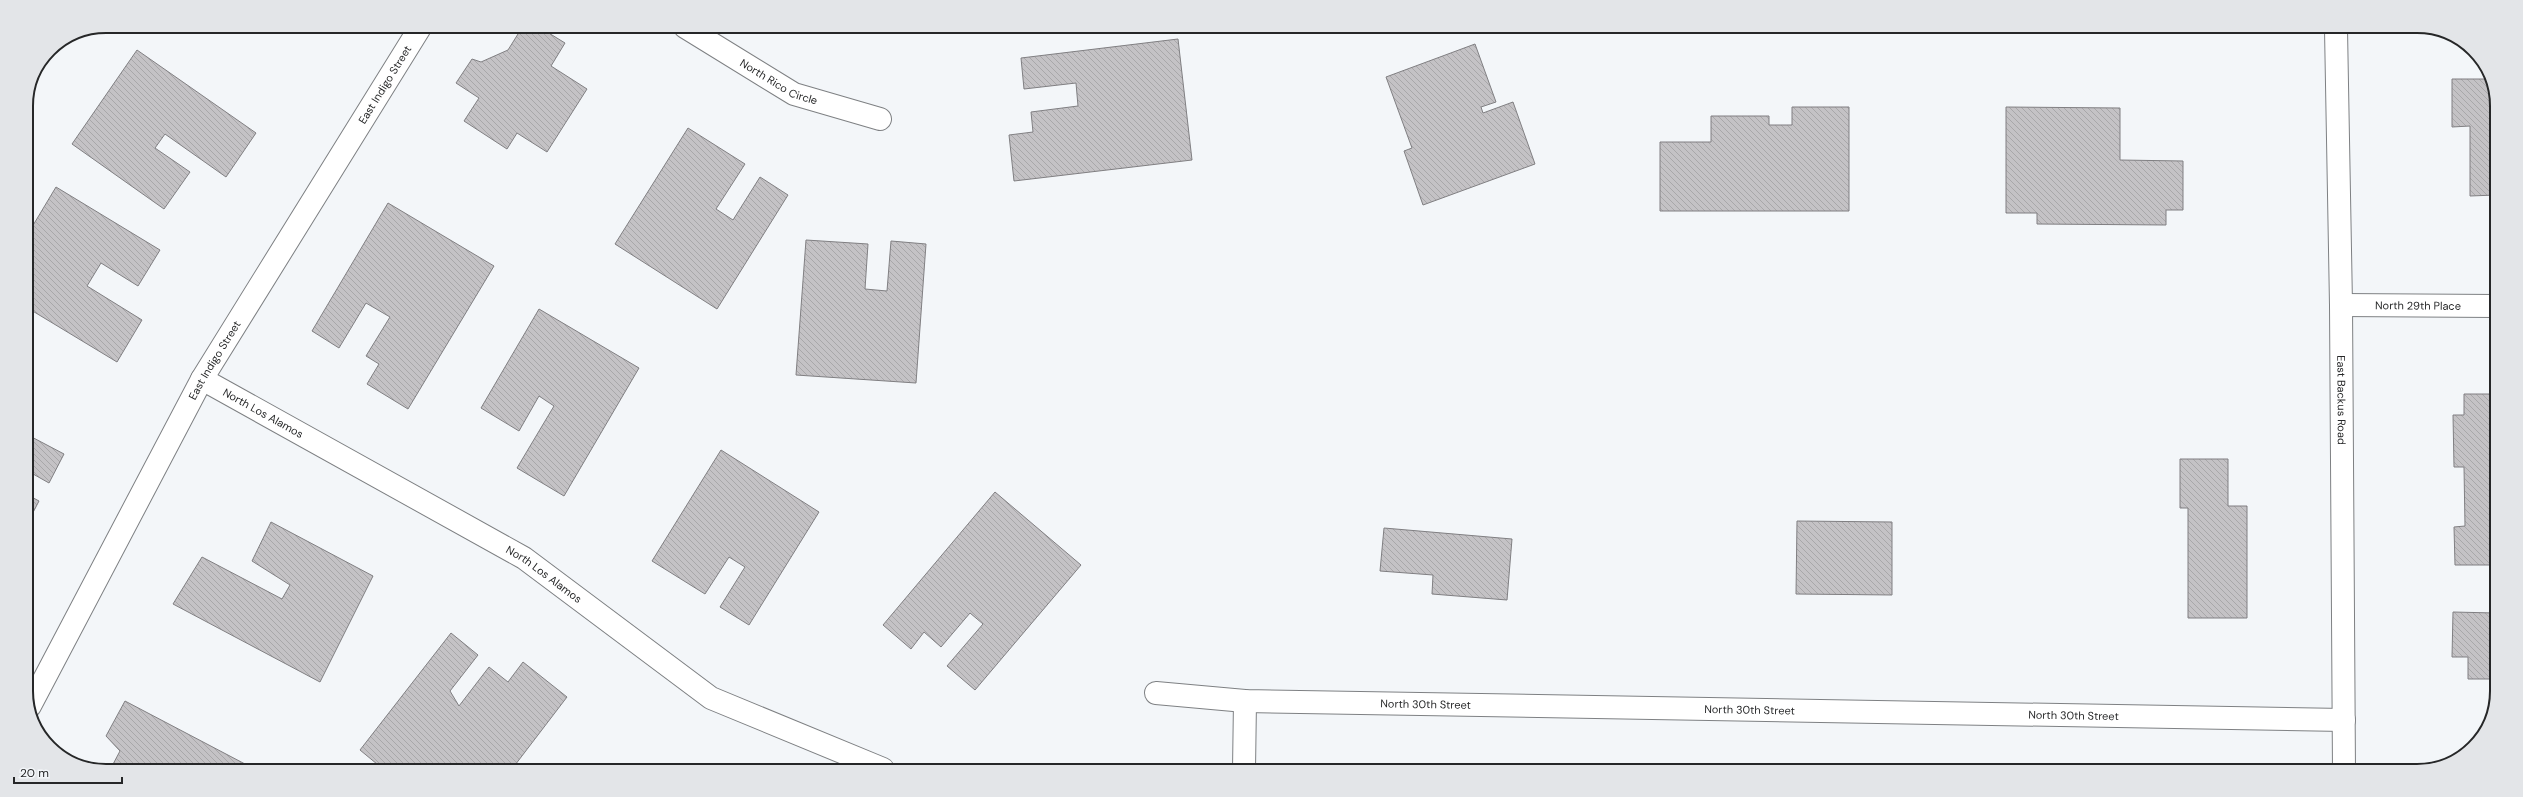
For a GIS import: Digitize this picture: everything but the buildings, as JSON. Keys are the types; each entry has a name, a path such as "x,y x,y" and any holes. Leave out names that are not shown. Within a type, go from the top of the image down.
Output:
{"street":[{"name":"East Indigo Street","path":"33,700 202,379 417,33"},
{"name":"North Rico Circle","path":"695,33 794,94 880,119"},
{"name":"East Backus Road","path":"2336,33 2341,305 2344,764"},
{"name":"North 29th Place","path":"2341,305 2490,306"},
{"name":"North Los Alamos","path":"202,379 524,558 711,698 871,764"},
{"name":"North 30th Street","path":"1156,693 1245,701 2344,720"},
{"path":"1244,764 1245,701"}]}
